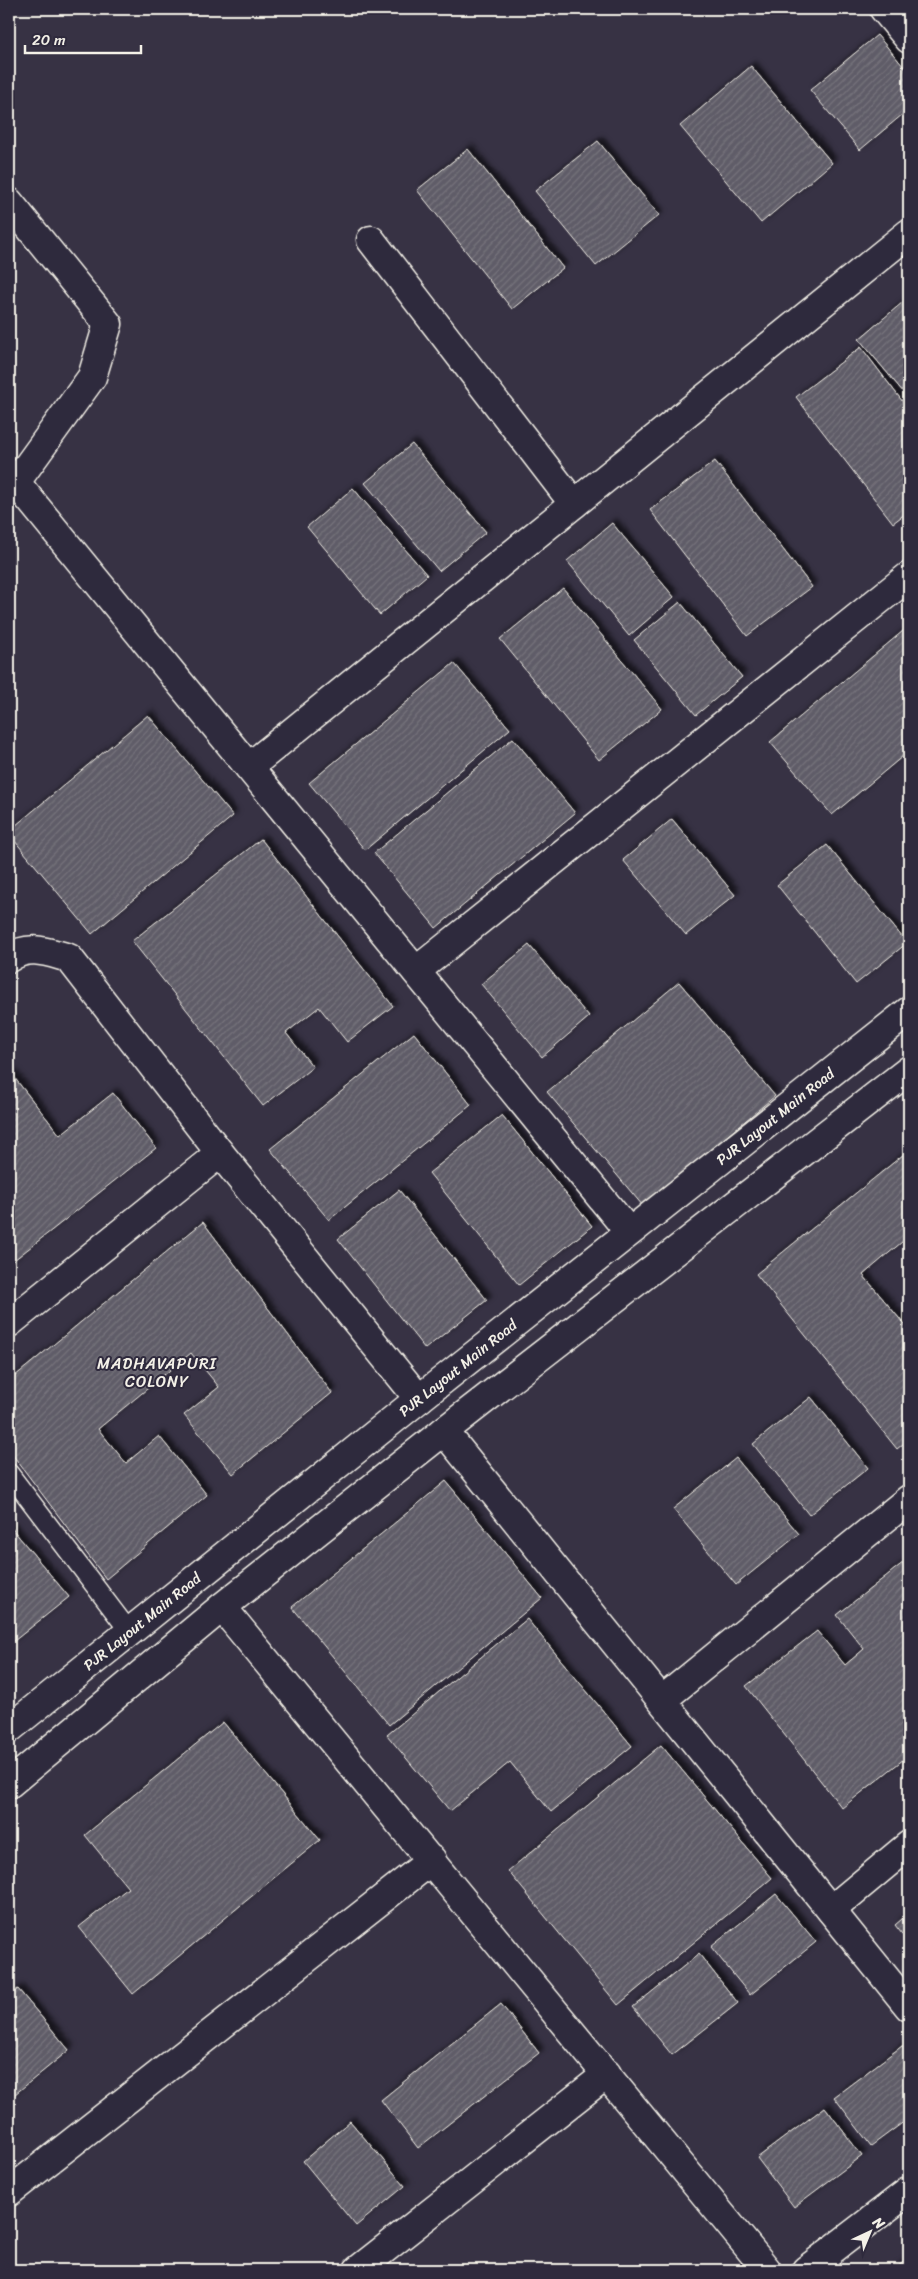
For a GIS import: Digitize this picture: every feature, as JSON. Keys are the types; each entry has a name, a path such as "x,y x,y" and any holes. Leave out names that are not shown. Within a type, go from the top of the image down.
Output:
{"street":[{"path":"884,9 909,39"},
{"path":"9,202 108,324 92,377 12,478 629,1232"},
{"path":"250,767 909,233"},
{"path":"371,240 574,504"},
{"path":"416,971 909,576"},
{"path":"12,947 41,950 69,958 220,1153 419,1400"},
{"name":"PJR Layout Main Road","path":"9,1729 502,1333 909,1011"},
{"path":"9,1784 222,1607 526,1366 909,1070"},
{"path":"9,1323 220,1153"},
{"path":"502,1333 526,1366"},
{"path":"444,1431 909,2007"},
{"path":"662,1700 909,1499"},
{"path":"222,1607 432,1860 767,2270"},
{"path":"831,1910 909,1845"},
{"path":"9,2192 432,1860"},
{"path":"358,2270 607,2074"},
{"path":"806,2270 909,2191"}],"lane":[{"path":"9,1473 129,1631"}],"building":[{"path":"877,35 909,73 909,109 860,150 810,90"},
{"path":"751,66 832,163 761,223 680,126"},
{"path":"598,141 659,215 596,266 535,191"},
{"path":"468,149 563,268 512,309 417,190"},
{"path":"909,297 909,399 859,339"},
{"path":"861,347 909,410 909,511 893,523 796,397"},
{"path":"412,444 486,532 439,571 365,483"},
{"path":"715,461 812,587 747,636 650,510"},
{"path":"353,488 427,575 380,615 307,527"},
{"path":"612,523 674,597 629,636 567,561"},
{"path":"563,588 662,709 599,760 500,639"},
{"path":"680,602 742,677 696,715 634,640"},
{"path":"909,626 909,751 832,815 770,742"},
{"path":"454,663 510,729 365,850 309,783"},
{"path":"148,715 233,816 92,934 9,834 9,831"},
{"path":"513,738 575,813 436,928 374,853"},
{"path":"672,819 735,895 686,935 623,860"},
{"path":"261,839 393,1006 347,1042 319,1007 286,1033 313,1067 263,1106 132,941"},
{"path":"827,845 907,943 856,984 777,885"},
{"path":"529,945 589,1017 542,1057 481,984"},
{"path":"679,982 775,1096 643,1206 547,1092"},
{"path":"414,1033 471,1105 329,1220 270,1149"},
{"path":"9,1071 60,1135 113,1093 156,1148 9,1264"},
{"path":"502,1115 592,1226 519,1285 429,1173"},
{"path":"909,1150 909,1236 863,1275 909,1330 909,1439 897,1449 756,1274"},
{"path":"399,1190 487,1300 425,1349 338,1239"},
{"path":"203,1222 332,1393 233,1474 184,1415 219,1387 191,1353 98,1429 126,1463 159,1436 207,1495 106,1579 9,1450 9,1381"},
{"path":"811,1397 868,1468 809,1515 753,1444"},
{"path":"736,1458 799,1534 736,1585 673,1509"},
{"path":"446,1481 542,1598 389,1725 292,1607"},
{"path":"9,1525 69,1597 9,1645"},
{"path":"909,1558 909,1755 842,1808 746,1686 817,1631 845,1665 864,1649 837,1615"},
{"path":"527,1619 632,1746 551,1812 510,1762 450,1811 387,1735"},
{"path":"223,1722 320,1840 133,1994 79,1927 128,1888 85,1835"},
{"path":"661,1745 772,1878 618,2005 508,1871"},
{"path":"776,1894 816,1942 750,1995 711,1947"},
{"path":"909,1913 909,1943 895,1925"},
{"path":"699,1954 738,2003 672,2055 633,2007"},
{"path":"18,1989 69,2050 9,2099 9,1996"},
{"path":"501,2004 539,2053 418,2148 381,2100"},
{"path":"902,2046 909,2056 909,2118 871,2146 834,2097"},
{"path":"825,2107 862,2156 794,2207 757,2158"},
{"path":"350,2121 405,2186 356,2226 303,2161"},
{"path":"909,2258 909,2270 893,2270"}],"district":[{"name":"MADHAVAPURI COLONY","path":"157,1372"}]}
